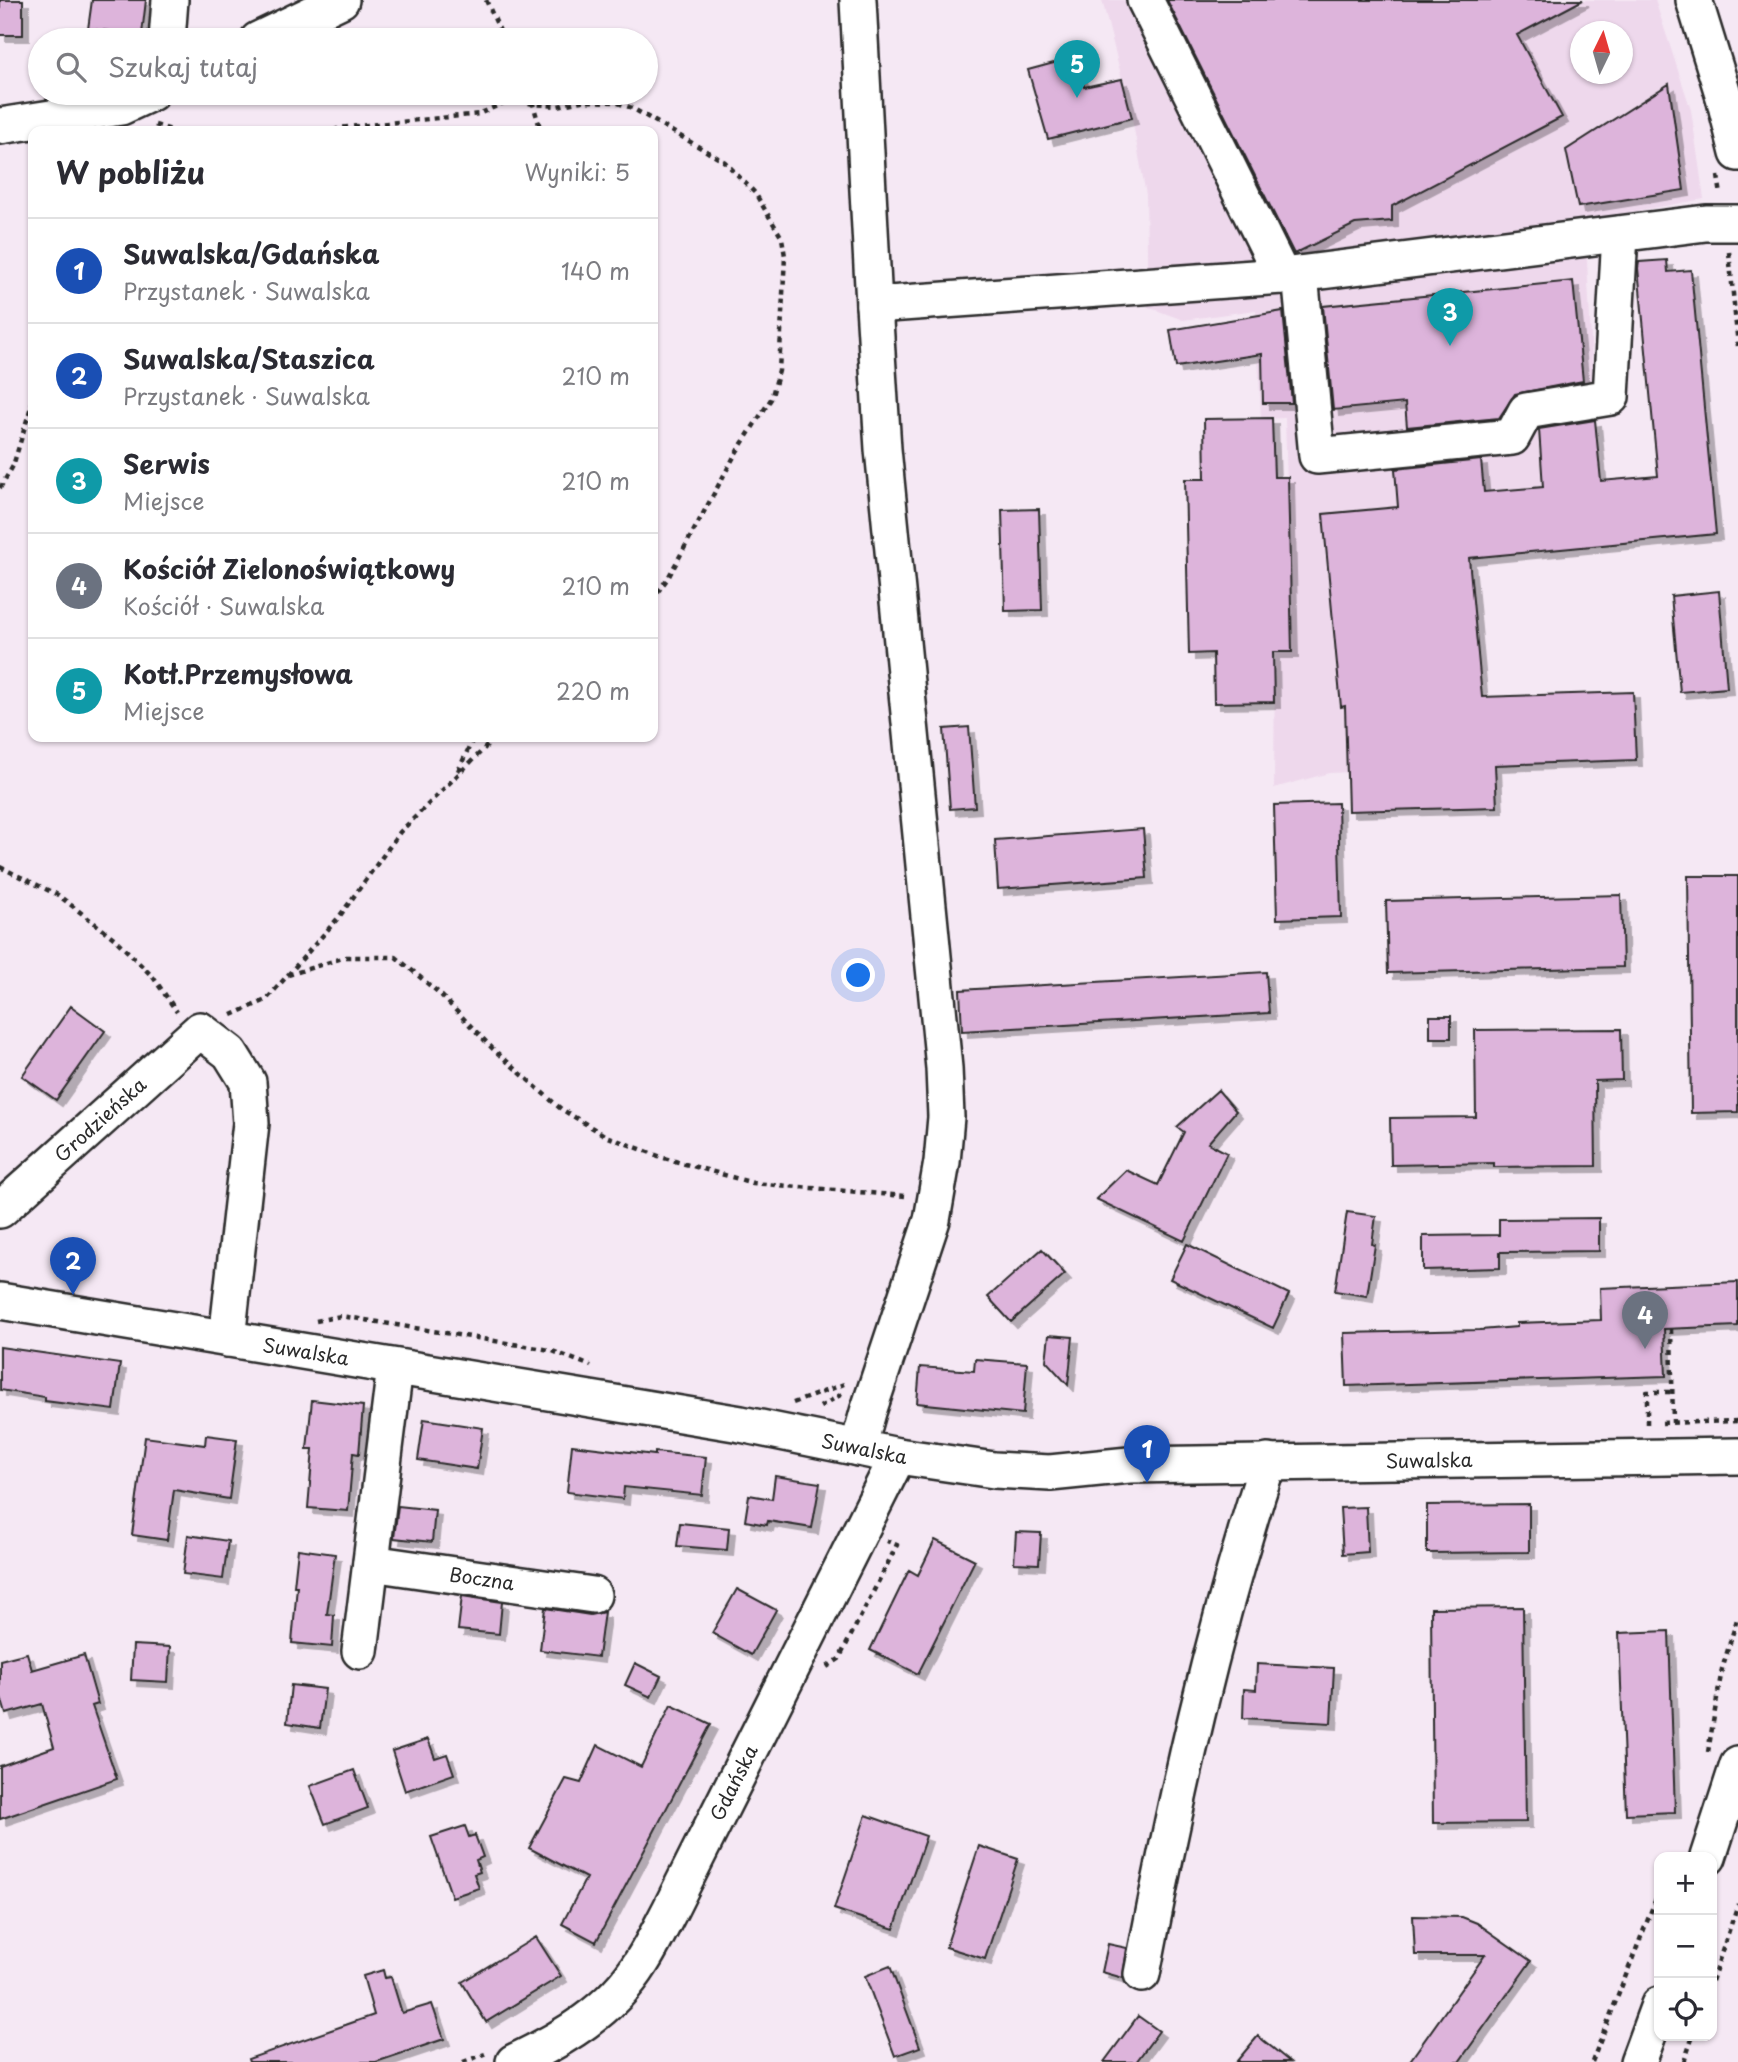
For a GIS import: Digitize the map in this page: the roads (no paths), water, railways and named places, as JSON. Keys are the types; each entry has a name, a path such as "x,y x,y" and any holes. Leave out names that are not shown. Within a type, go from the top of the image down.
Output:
{"street":[{"path":"168,28 170,0"},
{"path":"283,28 341,0"},
{"path":"858,0 888,507 944,1068 946,1117 932,1220 858,1448"},
{"path":"1145,0 1291,275 1317,456 1512,437 1526,411 1611,397 1620,234"},
{"path":"1694,0 1738,153"},
{"path":"0,126 125,105"},
{"path":"874,305 1291,275 1706,223 1738,223"},
{"name":"Grodzieńska","path":"0,1210 200,1030 230,1054 248,1082 251,1123 227,1339"},
{"name":"Suwalska","path":"0,1301 741,1424 898,1456 994,1470 1050,1473 1129,1465 1738,1456"},
{"path":"360,1651 395,1367"},
{"name":"Gdańska","path":"514,2062 545,2048 599,2011 619,1992 640,1964 670,1910 898,1456"},
{"path":"1142,1974 1186,1752 1238,1553 1268,1462"},
{"name":"Boczna","path":"371,1563 593,1595"},
{"path":"1709,1852 1721,1765"},
{"path":"1638,2062 1654,2019"}],"place":[{"name":"Kotł.Przemysłowa","path":"1077,98"},
{"name":"Serwis","path":"1450,346"},
{"name":"Suwalska/Staszica","path":"73,1295"},
{"name":"Kościół Zielonoświątkowy","path":"1645,1349"},
{"name":"Suwalska/Gdańska","path":"1147,1483"}]}
